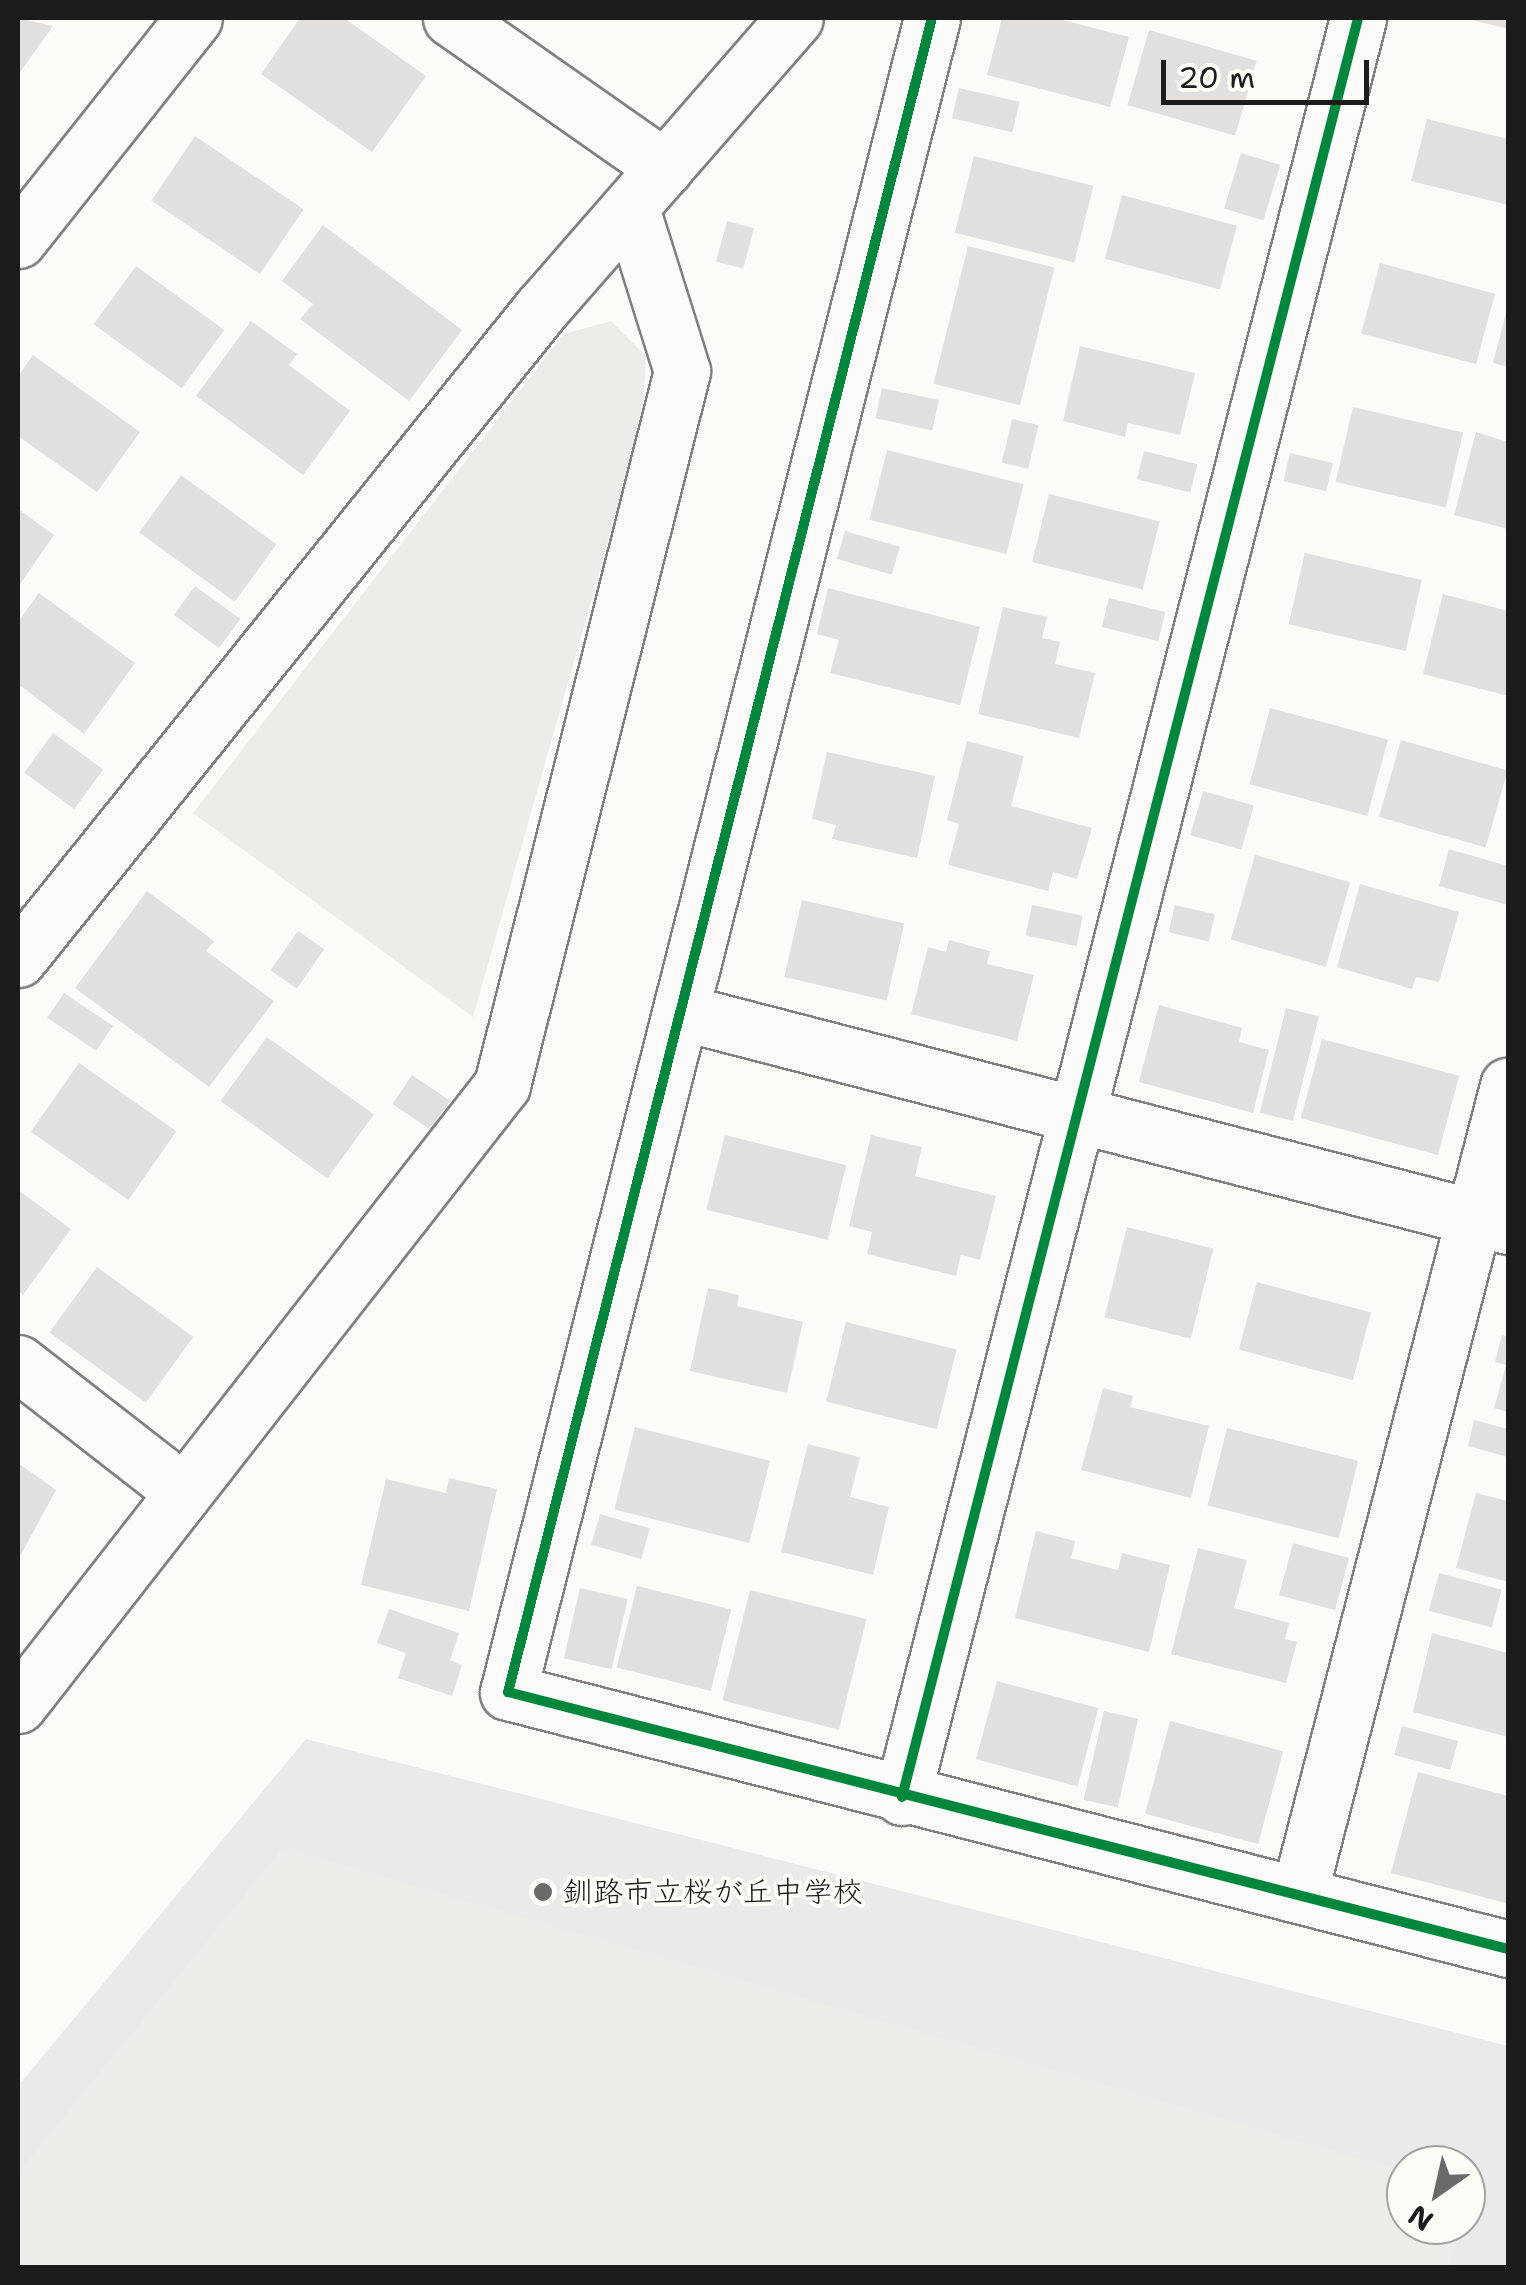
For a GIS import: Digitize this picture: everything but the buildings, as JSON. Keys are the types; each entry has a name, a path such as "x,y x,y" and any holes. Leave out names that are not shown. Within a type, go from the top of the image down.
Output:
{"street":[{"path":"18,240 194,18"},
{"path":"451,18 666,168"},
{"path":"18,958 541,309 632,211 795,18"},
{"path":"932,18 508,1692 1508,1950"},
{"path":"902,1796 1358,18"},
{"path":"18,1705 502,1086 682,371 632,211"},
{"path":"681,1012 1076,1108 1491,1222"},
{"path":"1299,1894 1491,1222 1508,1086"},
{"path":"18,1363 184,1492"}],"shaded area":[{"path":"611,321 646,356 642,422 473,1017 193,813 564,334"},
{"name":"釧路市立桜が丘中学校","path":"306,1739 1508,2046 1508,2267 18,2268 18,2086"},
{"name":"釧路市立桜が丘中学校","path":"283,1848 1386,2166 1386,2245 1454,2245 1449,2267 18,2267 18,2173"}],"cycle path":[{"path":"932,18 508,1692 1508,1949"},
{"path":"902,1797 1358,18"}],"place":[{"name":"釧路市立桜が丘中学校","path":"543,1892"}]}
